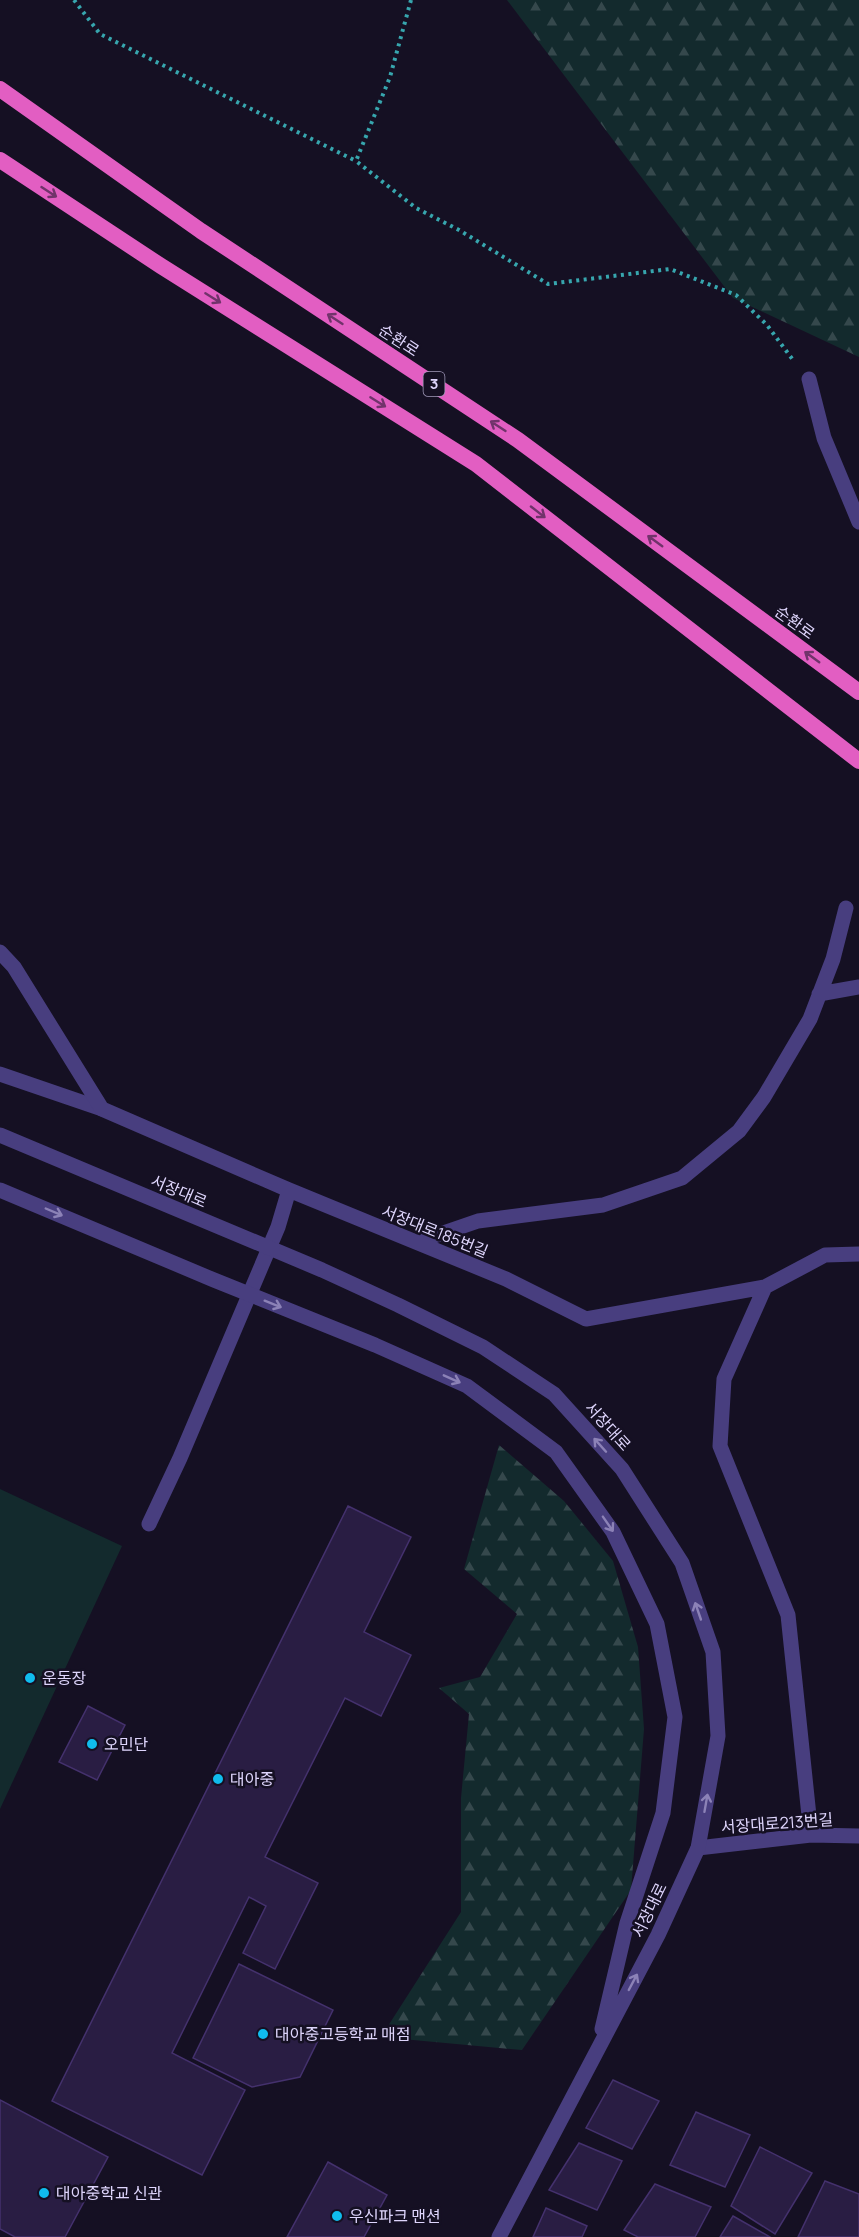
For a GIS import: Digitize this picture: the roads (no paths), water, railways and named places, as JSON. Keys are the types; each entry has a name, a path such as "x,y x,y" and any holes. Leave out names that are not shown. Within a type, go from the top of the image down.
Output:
{"highway":[{"name":"순환로","path":"0,89 201,231 518,440 859,692"},
{"path":"0,160 161,266 476,464 859,761"}],"street":[{"path":"809,379 824,438 859,522"},
{"path":"417,1242 478,1221 603,1205 682,1178 739,1131 764,1097 810,1019 833,959 846,908"},
{"path":"0,952 14,967 102,1109"},
{"path":"819,994 859,987"},
{"name":"서장대로185번길","path":"0,1074 102,1109 289,1190 506,1279 586,1319 765,1287 825,1255 859,1254"},
{"name":"서장대로","path":"0,1135 398,1305 483,1347 554,1394 622,1469 681,1563 713,1652 718,1736 698,1848 658,1935 499,2237"},
{"name":"서장대로","path":"0,1190 375,1345 467,1386 556,1452 613,1532 657,1624 675,1717 663,1813 627,1923 596,2052"},
{"path":"148,1524 180,1458 278,1227 289,1190"},
{"path":"765,1287 724,1378 720,1446 788,1615 811,1835"},
{"name":"서장대로213번길","path":"698,1848 811,1835 859,1836"}],"place":[{"name":"운동장","path":"30,1678"},
{"name":"오민단","path":"92,1744"},
{"name":"대아중","path":"218,1779"},
{"name":"대아중고등학교 매점","path":"263,2034"},
{"name":"대아중학교 신관","path":"44,2193"},
{"name":"우신파크 맨션","path":"337,2216"}]}
